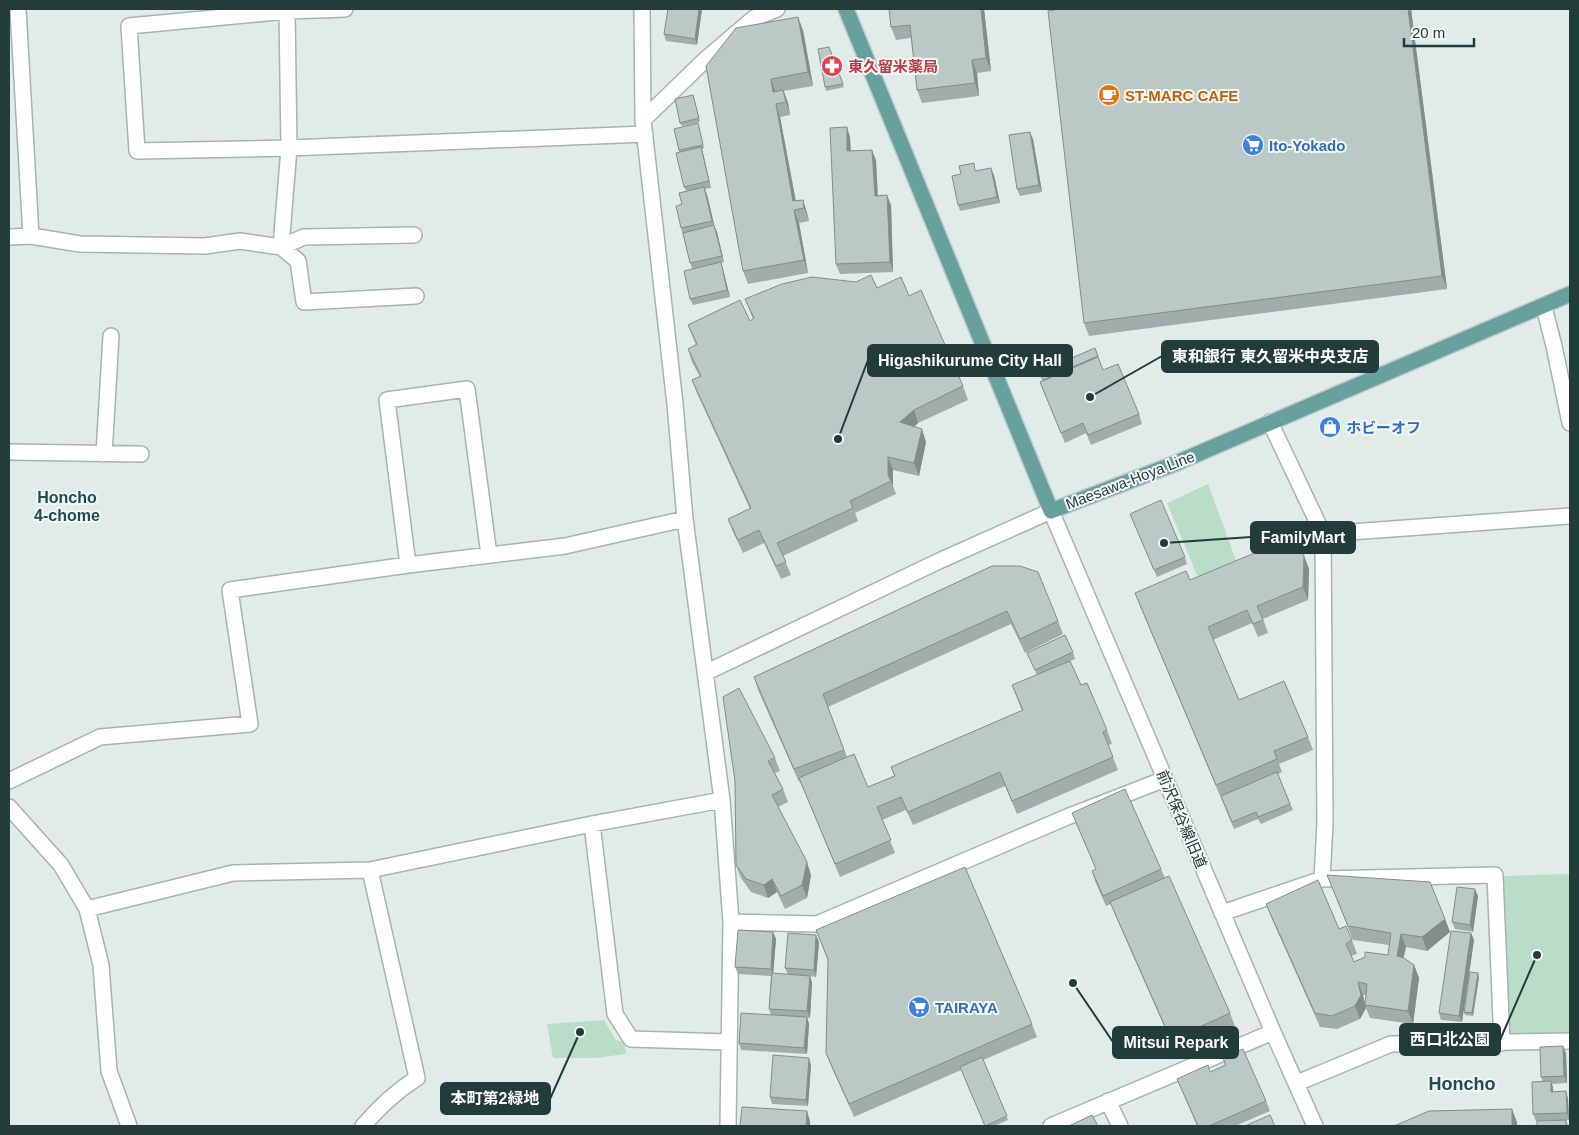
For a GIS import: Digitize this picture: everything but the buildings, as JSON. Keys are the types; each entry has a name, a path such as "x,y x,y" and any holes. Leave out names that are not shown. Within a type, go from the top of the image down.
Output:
{"main road":[{"name":"Maesawa-Hoya Line","path":"846,9 1051,511 1174,464 1544,307 1570,294"}],"street":[{"path":"18,9 31,236"},
{"path":"345,9 287,11 129,26 137,152 289,148 644,127 706,59 754,18 777,9"},
{"path":"642,9 644,127 673,387 685,519 722,800 731,922 728,1126"},
{"path":"282,247 289,148 287,11"},
{"path":"282,247 304,237 414,235"},
{"path":"9,238 31,236 80,244 205,246 240,240 282,247 298,261 304,302 416,296"},
{"path":"1544,307 1570,423"},
{"path":"104,454 111,336"},
{"path":"408,565 387,400 467,389 489,555"},
{"path":"1270,422 1323,534 1325,823 1322,878"},
{"path":"9,452 141,454"},
{"path":"705,673 939,561 1051,511"},
{"name":"前沢保谷線旧道","path":"1051,511 1273,1032 1315,1126"},
{"path":"1323,534 1570,516"},
{"path":"9,781 100,737 250,724 230,590 408,565 565,546 685,519"},
{"path":"731,922 817,924 1067,817 1166,779"},
{"path":"87,909 233,873 370,870 592,824 722,800"},
{"path":"9,807 61,865 87,909 101,965 110,1071 129,1126"},
{"path":"592,824 615,1014 631,1039 728,1042"},
{"path":"363,1126 378,1108 397,1091 417,1078 370,870"},
{"path":"1222,913 1322,878 1496,875 1502,1043"},
{"path":"1051,1126 1273,1032"},
{"path":"1297,1084 1391,1044 1570,1042"},
{"path":"1108,1101 1120,1126"}],"green space":[{"path":"1208,484 1237,563 1199,580 1167,503"},
{"path":"1570,874 1570,1035 1506,1038 1502,876"},
{"path":"604,1020 616,1040 624,1042 626,1054 595,1058 553,1058 547,1024"}],"place":[{"name":"東久留米薬局","path":"832,66"},
{"name":"ST-MARC CAFE","path":"1109,95"},
{"name":"Ito-Yokado","path":"1253,145"},
{"name":"東和銀行 東久留米中央支店","path":"1090,397"},
{"name":"ホビーオフ","path":"1330,427"},
{"name":"Higashikurume City Hall","path":"838,439"},
{"name":"FamilyMart","path":"1164,543"},
{"name":"西口北公園","path":"1537,955"},
{"name":"Mitsui Repark","path":"1073,983"},
{"name":"TAIRAYA","path":"919,1007"},
{"name":"本町第2緑地","path":"580,1032"}],"district":[{"name":"Honcho 4-chome","path":"67,506"},
{"name":"Honcho","path":"1462,1084"}]}
